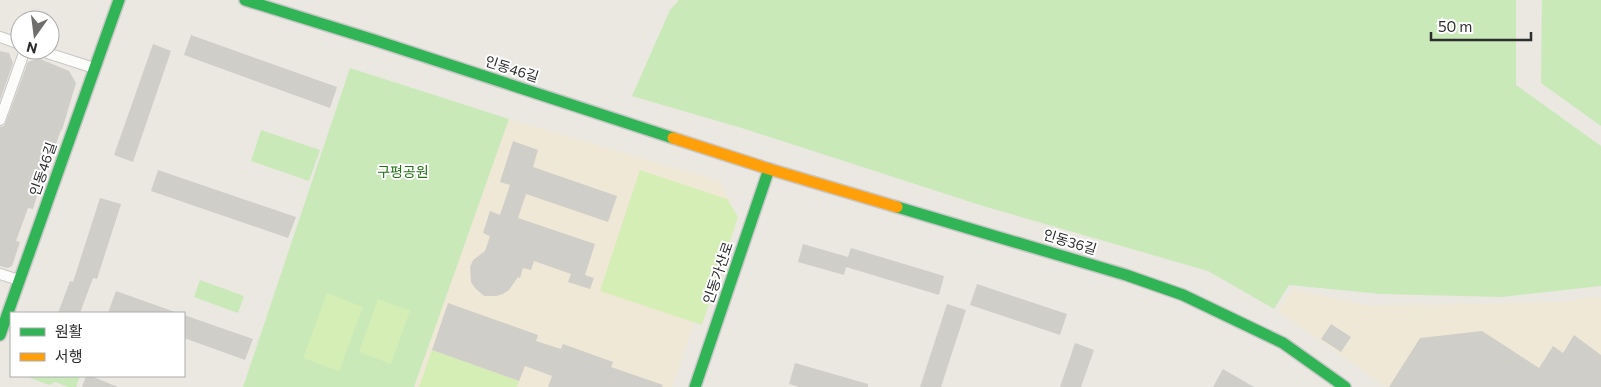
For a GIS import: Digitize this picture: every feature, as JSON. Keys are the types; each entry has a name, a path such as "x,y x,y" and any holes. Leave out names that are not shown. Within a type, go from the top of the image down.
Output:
{"street":[{"name":"인동46길","path":"0,335 118,0"},
{"name":"인동46길","path":"245,0 769,169"},
{"path":"60,57 94,68"},
{"path":"0,120 21,60"},
{"name":"인동가산로","path":"695,387 769,169"},
{"name":"인동36길","path":"769,169 1098,266 1183,295 1283,343 1345,387"},
{"path":"0,274 19,280"}],"shaded area":[{"path":"509,119 719,181 734,209 672,387 414,387"},
{"path":"1292,289 1369,306 1562,302 1594,297 1601,299 1601,387 1386,387 1278,311"}],"green space":[{"path":"679,0 1516,0 1516,85 1601,146 1601,286 1501,297 1381,294 1289,285 1274,309 1208,271 983,206 745,129 632,96 670,10"},
{"path":"1542,0 1601,0 1601,126 1541,83"},
{"name":"구평공원","path":"350,68 509,119 414,387 243,387"},
{"path":"261,130 320,150 309,181 251,161"},
{"path":"640,170 727,199 738,217 702,325 600,291"},
{"path":"200,280 244,296 238,313 194,297"},
{"path":"327,293 363,307 339,371 303,358"},
{"path":"378,299 410,311 391,364 359,352"},
{"path":"432,350 519,381 517,387 419,387"},
{"path":"80,377 76,387 68,387 55,382 49,385 30,378"}],"building":[{"path":"191,35 337,87 330,108 184,55"},
{"path":"153,44 171,51 133,162 114,155"},
{"path":"0,51 9,53 10,60 13,63 0,100"},
{"path":"43,60 69,71 76,83 62,130 52,155 50,154 33,209 28,208 16,241 20,242 12,266 8,268 0,266 0,127 4,126 6,122 28,62"},
{"path":"513,141 538,150 533,167 617,196 608,222 526,194 518,218 595,244 585,275 594,278 590,289 568,282 571,274 534,261 531,270 523,268 520,278 518,277 509,290 503,294 484,296 471,282 470,267 473,260 485,251 490,236 483,233 490,211 500,215 510,185 500,182"},
{"path":"158,170 296,217 288,238 151,191"},
{"path":"100,198 121,204 97,279 93,278 80,312 58,312 70,281 73,282"},
{"path":"803,244 848,257 851,248 944,276 939,295 846,267 844,275 798,262"},
{"path":"977,284 1067,314 1060,335 970,305"},
{"path":"116,291 175,312 108,312"},
{"path":"448,303 538,335 536,341 561,349 563,344 613,362 611,367 663,385 662,387 548,387 552,376 525,366 519,381 432,350"},
{"path":"947,304 966,310 941,387 920,387"},
{"path":"185,315 253,339 245,360 185,338"},
{"path":"1331,324 1351,337 1341,352 1321,339"},
{"path":"1482,331 1539,368 1553,346 1563,353 1574,335 1601,355 1601,387 1389,387 1420,338"},
{"path":"1075,343 1094,350 1081,387 1060,387"},
{"path":"795,363 868,384 868,387 799,387 789,384"},
{"path":"1223,369 1254,387 1213,387"},
{"path":"86,377 93,377 118,387 82,387"}],"traffic: fast":[{"path":"0,335 119,0"},
{"path":"245,0 374,40 673,138"},
{"path":"695,387 769,169"},
{"path":"897,207 1126,275 1183,295 1283,343 1345,387"}],"traffic: slow":[{"path":"673,138 897,207"}]}
